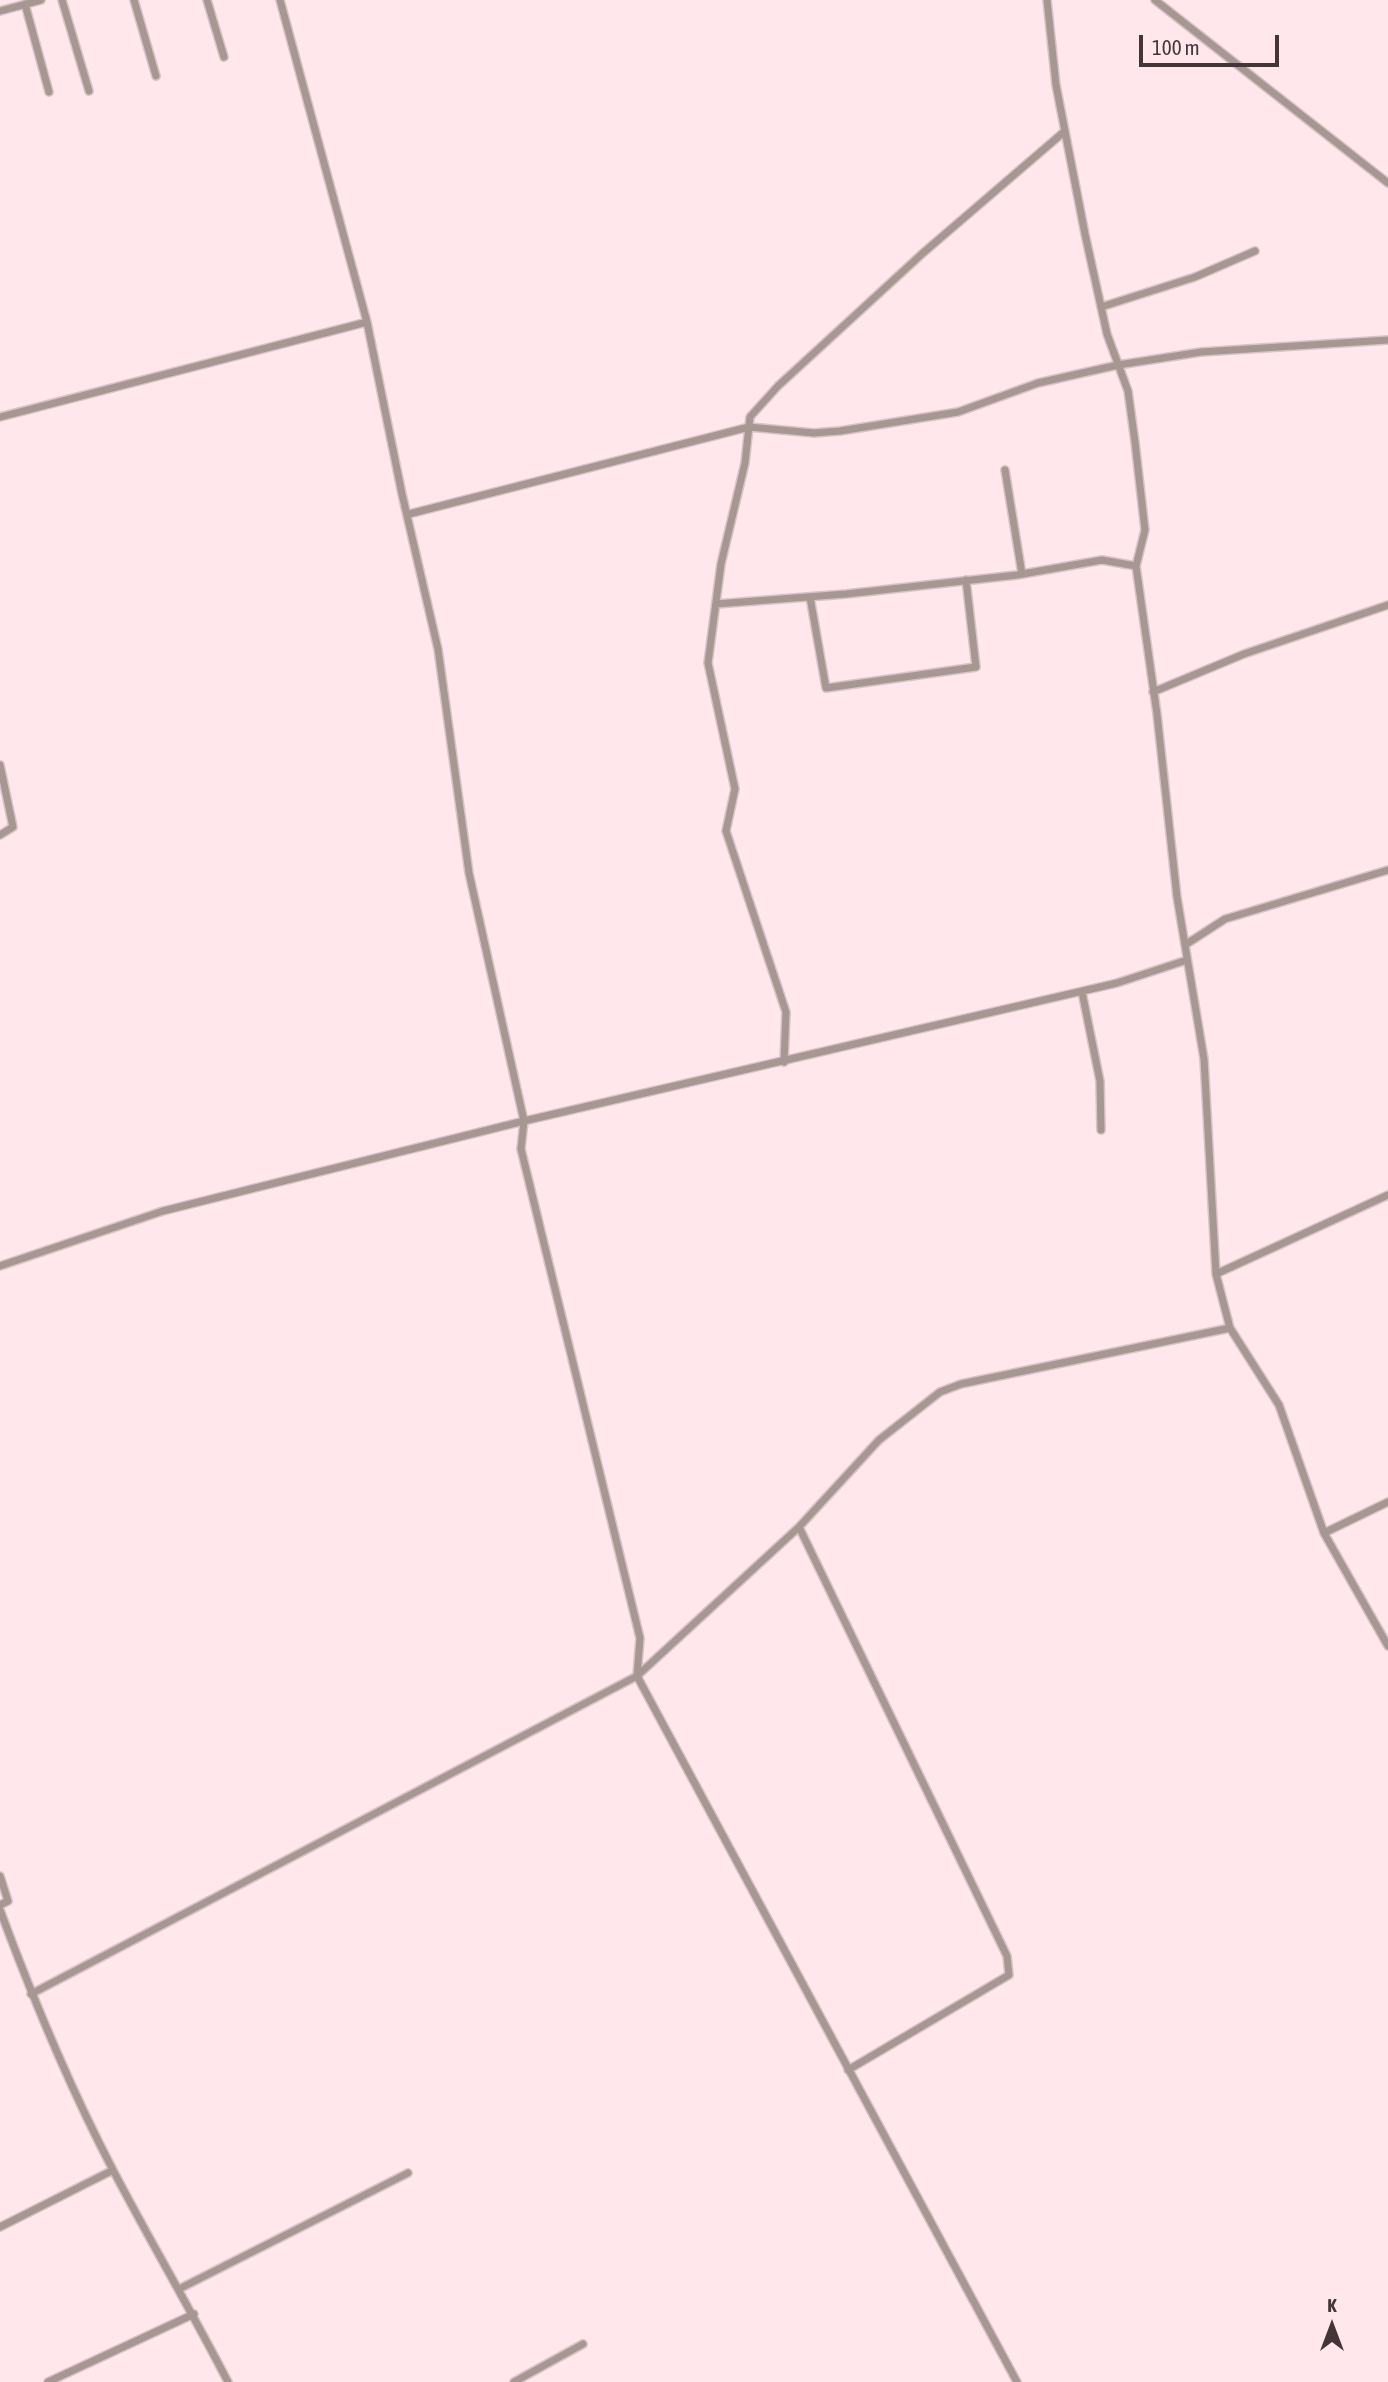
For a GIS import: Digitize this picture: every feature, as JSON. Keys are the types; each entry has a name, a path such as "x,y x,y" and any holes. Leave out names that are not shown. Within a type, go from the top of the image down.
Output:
{"street":[{"path":"0,11 41,0"},
{"path":"62,0 89,91"},
{"path":"134,0 156,76"},
{"path":"207,0 224,57"},
{"path":"280,0 367,322 438,649 469,873 524,1121 521,1149 640,1638 637,1676 1017,2382"},
{"path":"1046,0 1065,131 1101,307 1128,391 1144,530 1136,566 1187,960 1204,1059 1216,1274 1230,1328 1279,1405 1324,1533 1388,1646"},
{"path":"1155,0 1388,183"},
{"path":"25,4 49,92"},
{"path":"784,1062 786,1012 726,831 735,789 708,663 750,416 778,386 923,253 1065,131"},
{"path":"1101,307 1195,277 1255,251"},
{"path":"0,417 367,322"},
{"path":"409,514 749,427 814,433 958,412 1038,383 1118,365 1201,352 1388,340"},
{"path":"1005,470 1022,574"},
{"path":"716,604 810,597 1022,574 1102,560 1136,566"},
{"path":"810,597 826,688 976,667 966,580"},
{"path":"1153,692 1244,654 1388,605"},
{"path":"0,765 13,827 0,835"},
{"path":"1185,945 1225,919 1388,870"},
{"path":"0,1266 163,1211 524,1121 1082,992 1187,960"},
{"path":"1082,992 1100,1081 1101,1130"},
{"path":"1216,1274 1388,1195"},
{"path":"31,1994 637,1676 799,1528 879,1440 940,1392 961,1384 1230,1328"},
{"path":"1324,1533 1388,1502"},
{"path":"799,1528 1007,1956 1009,1975 848,2070"},
{"path":"0,1876 8,1901 0,1905"},
{"path":"0,1910 31,1994 113,2170 194,2314 228,2382"},
{"path":"0,2227 113,2170"},
{"path":"180,2289 408,2173"},
{"path":"48,2382 194,2314"},
{"path":"514,2382 583,2344"}]}
